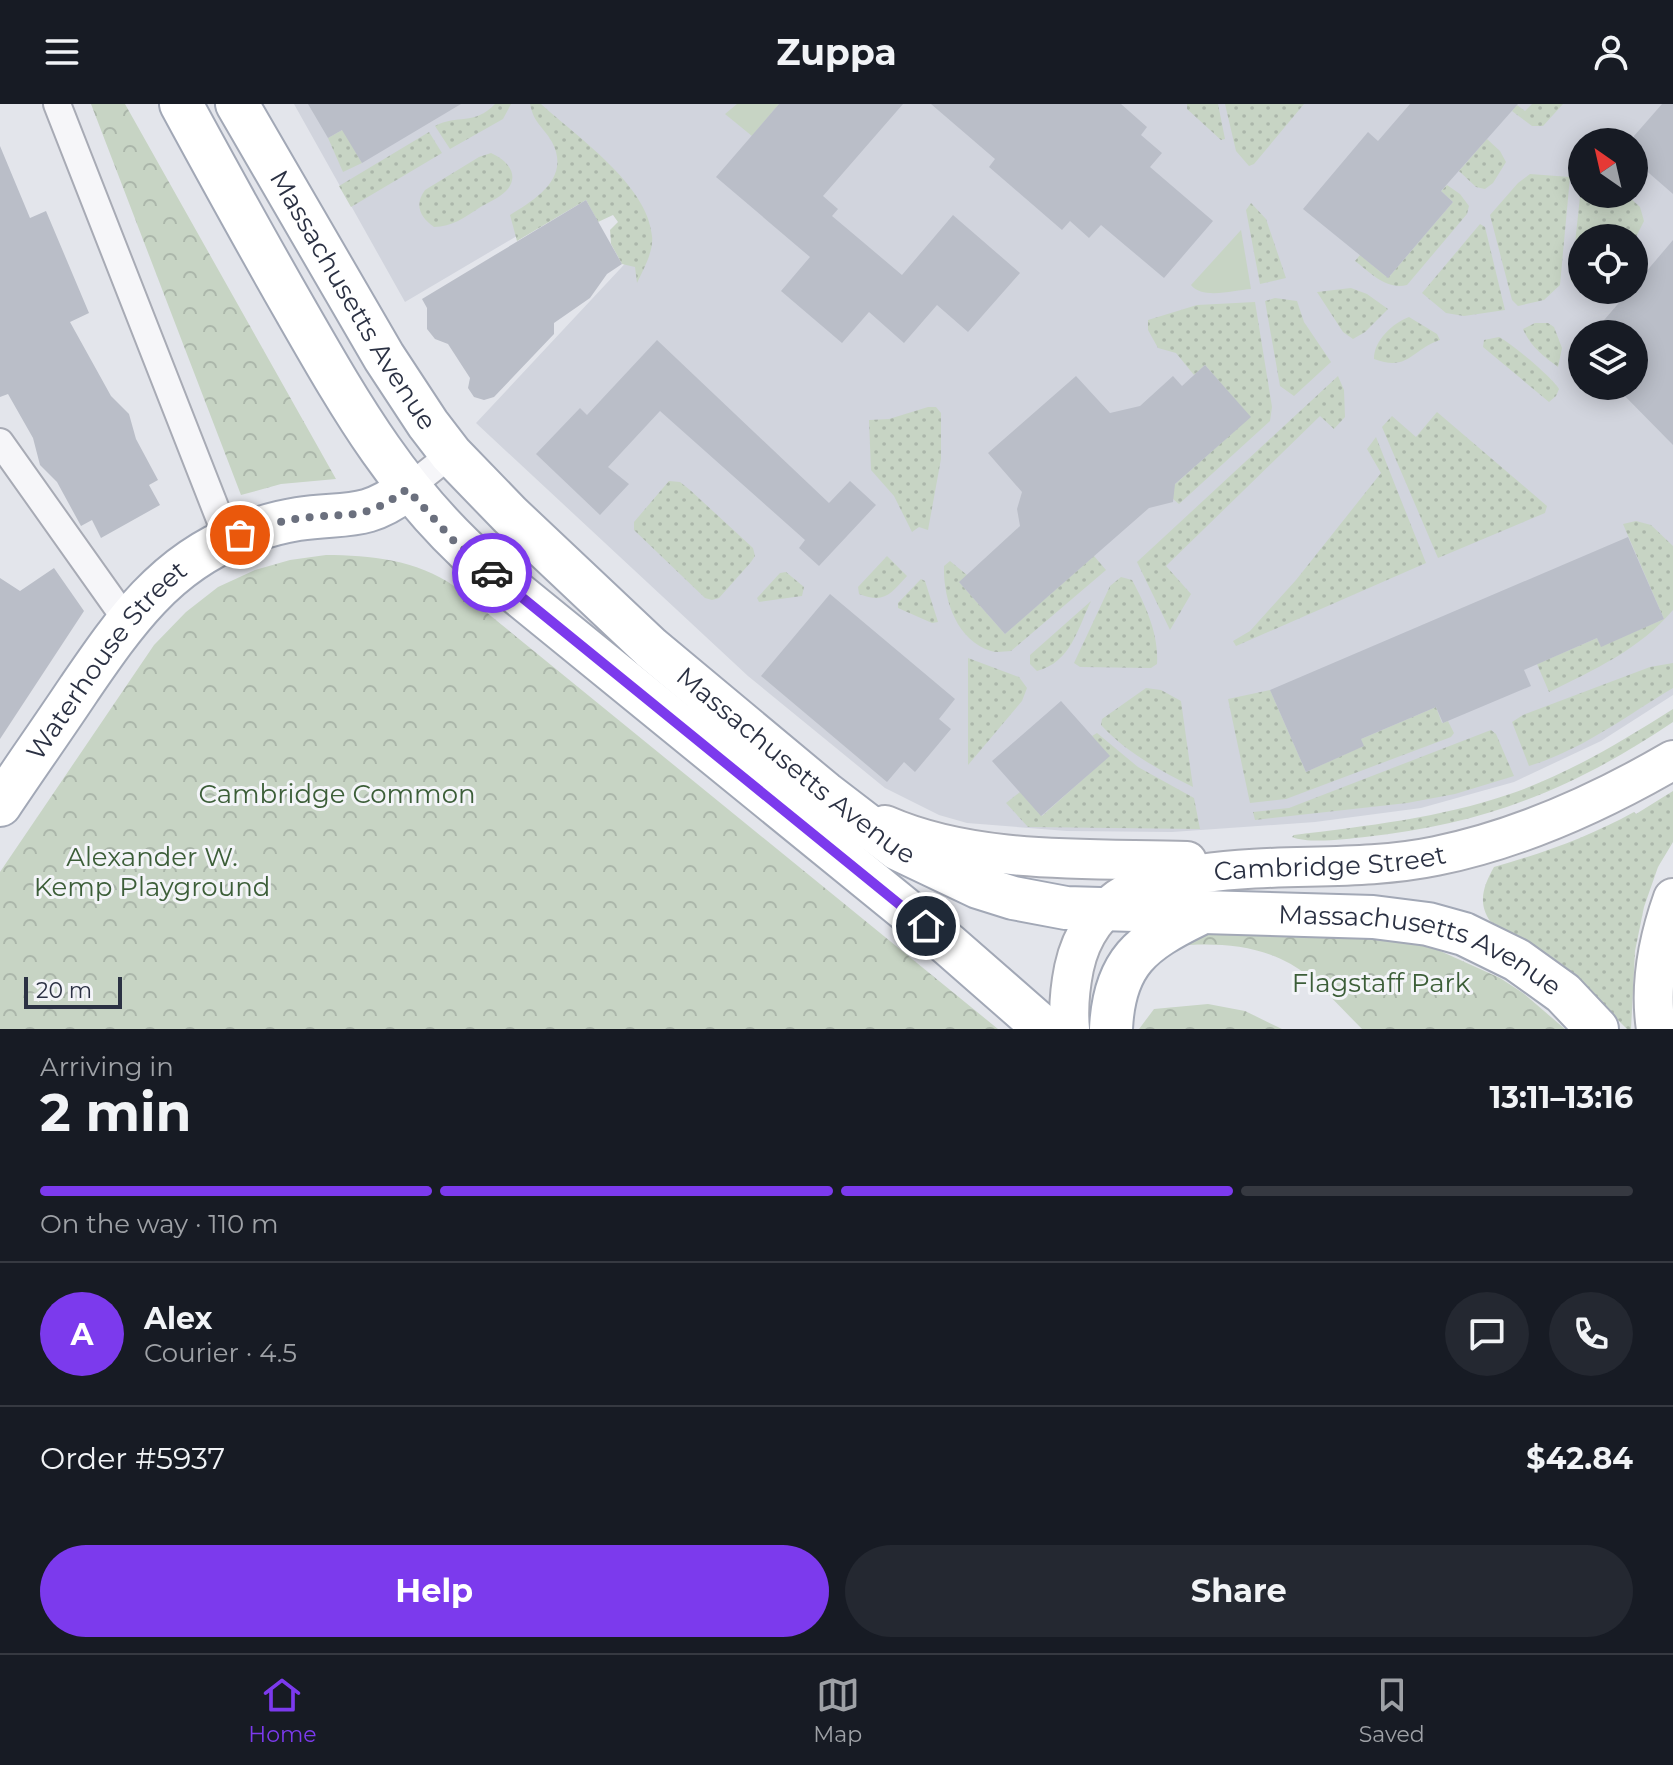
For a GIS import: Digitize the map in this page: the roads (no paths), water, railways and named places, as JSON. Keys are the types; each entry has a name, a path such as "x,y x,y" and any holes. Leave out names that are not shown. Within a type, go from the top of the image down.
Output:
{"main road":[{"name":"Massachusetts Avenue","path":"181,104 339,387 407,489 454,541 949,945 1045,1029"},
{"name":"Massachusetts Avenue","path":"237,104 384,357 451,454 510,515 651,648 825,793 898,849 978,887 1048,905 1105,910 1391,918 1447,929 1500,950 1532,969 1563,993 1597,1029"},
{"name":"Waterhouse Street","path":"0,805 127,621 171,574 228,540 295,519 365,513 384,505 407,489"},
{"name":"Cambridge Street","path":"1070,1029 1070,995 1079,948 1105,910 1126,894 1151,883 1213,872 1274,866 1375,863 1454,852 1538,826 1619,790 1673,760"},
{"path":"825,793 862,814 910,835 979,851 1274,866"},
{"path":"1656,1029 1655,968 1661,934 1673,898"},
{"path":"1111,1029 1118,989 1136,954 1156,936 1202,913"}],"street":[{"path":"57,104 228,540"},
{"path":"0,442 127,621"},
{"name":"Waterhouse Street","path":"407,489 451,454"}],"park label":[{"name":"Cambridge Common","path":"337,794"},
{"name":"Alexander W. Kemp Playground","path":"152,872"},
{"name":"Flagstaff Park","path":"1381,983"}]}
